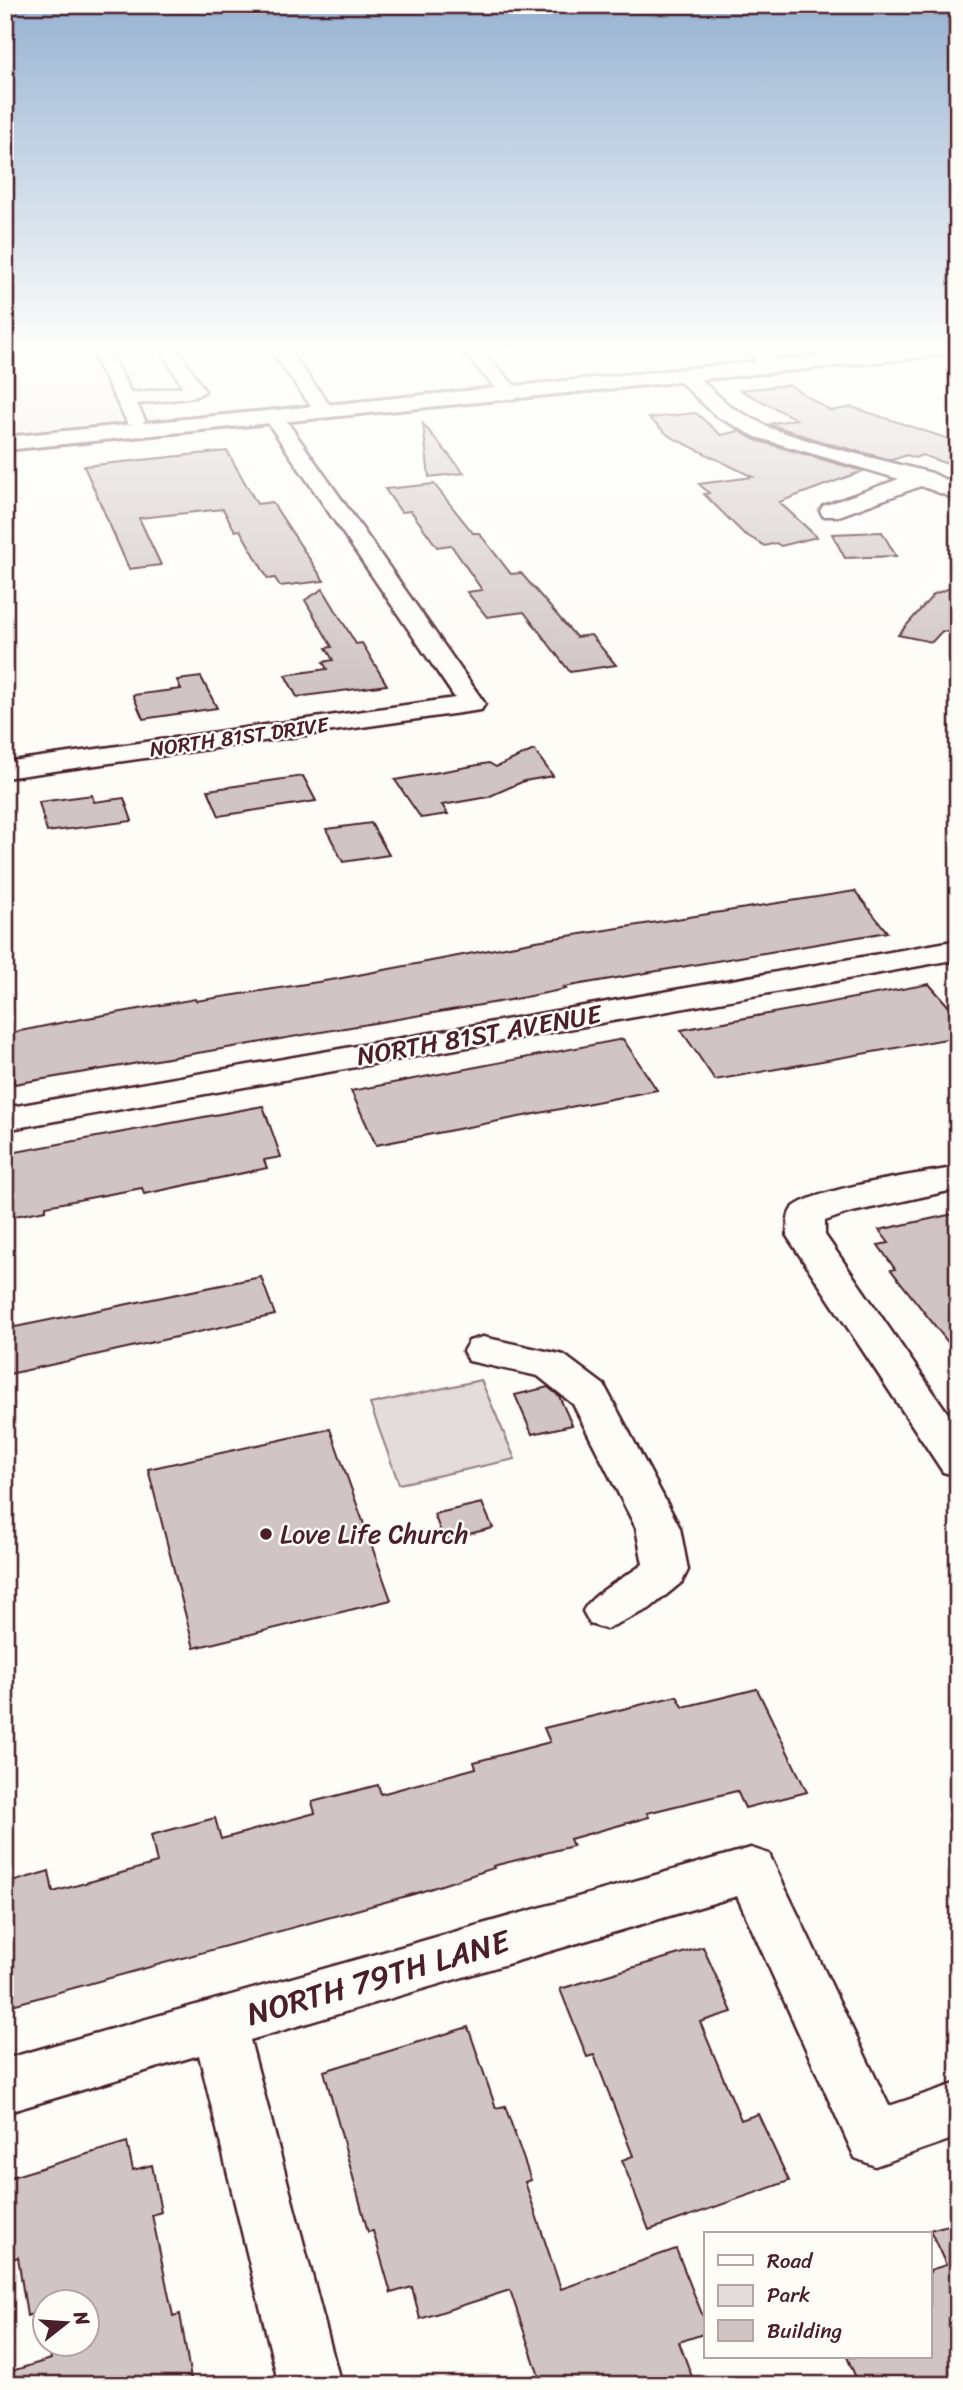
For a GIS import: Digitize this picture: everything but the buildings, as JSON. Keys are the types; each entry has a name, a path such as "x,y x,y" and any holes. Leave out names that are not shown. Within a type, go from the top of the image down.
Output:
{"street":[{"name":"NORTH 81ST DRIVE","path":"5,770 472,704 304,461"},
{"path":"865,461 924,478 958,494"},
{"path":"831,511 924,478"},
{"name":"NORTH 81ST AVENUE","path":"5,1119 956,952"},
{"path":"958,1178 839,1203 807,1215 806,1236 958,1461"},
{"path":"484,1350 550,1365 589,1395 658,1528 666,1570 633,1597 606,1611"},
{"name":"NORTH 79TH LANE","path":"5,2086 751,1870 875,2138 958,2110"},
{"path":"219,2024 310,2385"}],"green space":[{"path":"481,1380 515,1459 399,1484 370,1404"}],"place":[{"name":"Love Life Church","path":"266,1534"}]}
